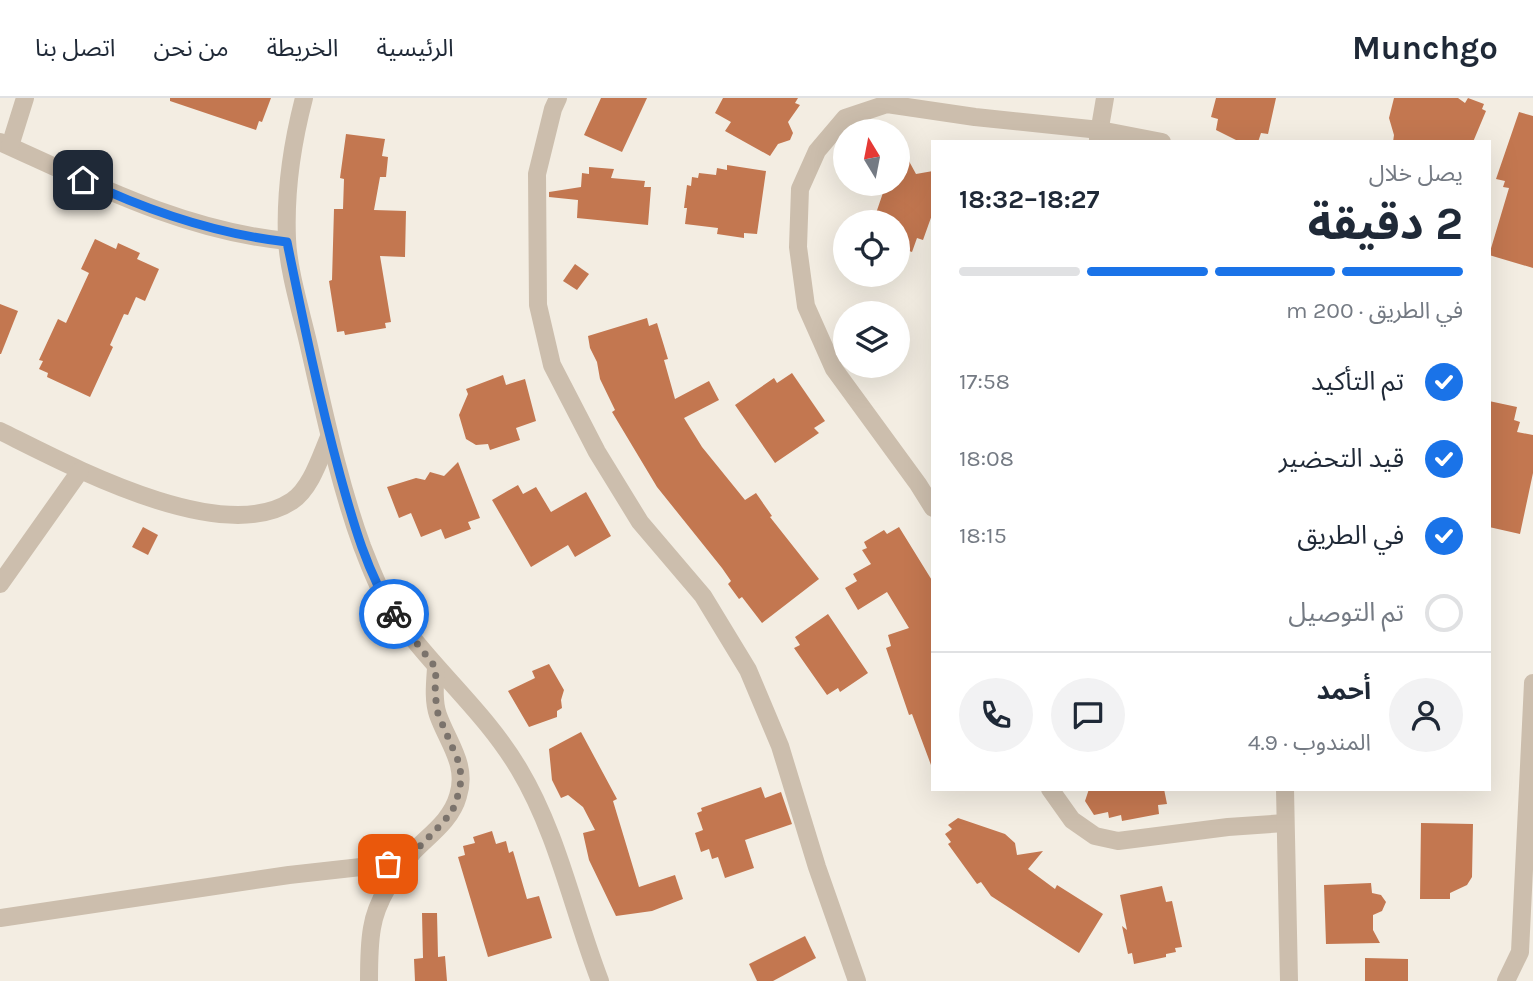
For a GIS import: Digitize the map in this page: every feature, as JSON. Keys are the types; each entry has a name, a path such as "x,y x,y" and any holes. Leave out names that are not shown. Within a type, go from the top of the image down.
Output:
{"street":[{"path":"25,98 5,144 108,192 201,226 250,238 287,242"},
{"path":"304,98 288,183 287,242 329,437 355,527 373,574 401,624 436,668 499,738 520,771 568,881 600,981"},
{"path":"558,98 537,174 538,305 552,365 597,452 640,522 703,596 748,670 780,747 817,867 857,981"},
{"path":"1099,136 1105,98"},
{"path":"931,505 834,369 806,306 798,247 800,189 817,150 845,118 887,104 1141,140"},
{"path":"0,431 80,471 131,491 192,510 222,515 260,514 293,500 312,477 329,437"},
{"path":"0,584 80,471"},
{"path":"369,981 372,925 388,889 411,855 452,812 461,781 460,765 438,714 435,694 436,668"},
{"path":"1506,981 1520,952 1533,683"},
{"path":"1051,791 1072,820 1095,836 1118,841 1284,823"},
{"path":"1285,791 1289,981"},
{"path":"0,918 289,875 388,864 411,855"}],"building":[{"path":"170,98 271,98 256,130 170,101"},
{"path":"601,98 647,98 622,152 584,135"},
{"path":"723,98 798,98 795,103 800,105 788,122 793,133 790,140 778,144 770,156 725,131 731,122 715,113"},
{"path":"1216,98 1276,98 1268,134 1261,133 1259,140 1236,140 1216,130 1218,119 1211,117"},
{"path":"1394,98 1458,98 1465,103 1468,98 1484,104 1482,109 1486,111 1474,140 1393,140 1389,118"},
{"path":"1519,112 1533,116 1533,268 1491,256 1509,188 1503,187 1505,181 1496,179"},
{"path":"346,134 385,139 382,156 388,157 386,177 380,177 374,210 406,211 405,257 380,256 391,322 385,323 386,328 345,335 344,331 337,332 329,281 332,280 334,209 343,209 344,179 340,178"},
{"path":"910,163 916,174 931,171 931,218 923,240 917,238 912,252 910,210 877,210 882,196 910,196"},
{"path":"727,165 766,171 757,234 744,233 744,238 717,234 718,228 685,224 687,185 691,186 692,177 698,178 699,173 716,175 717,168 727,170"},
{"path":"589,167 614,169 611,178 645,181 644,187 651,187 648,225 577,218 578,200 549,197 549,192 581,187 582,173 589,174"},
{"path":"95,239 116,249 118,243 140,253 137,259 159,269 145,301 136,297 128,315 124,314 110,345 113,347 90,397 47,377 48,373 39,369 43,361 39,360 58,319 66,323 89,273 81,269"},
{"path":"575,264 589,274 577,290 563,281"},
{"path":"0,304 18,311 1,354 0,354"},
{"path":"647,318 649,326 657,323 668,359 664,360 675,399 709,381 719,400 684,418 702,447 745,500 756,493 772,516 770,517 819,579 762,623 742,597 739,599 728,584 731,581 722,568 657,487 612,412 615,410 600,379 588,336"},
{"path":"792,373 825,421 814,428 819,433 775,463 735,405 774,378 777,383"},
{"path":"503,375 506,385 525,379 536,421 516,428 520,440 490,450 488,444 476,445 466,439 459,415 468,394 466,389"},
{"path":"1491,401 1517,407 1514,420 1520,422 1517,432 1533,435 1533,473 1520,534 1491,527"},
{"path":"458,462 480,518 468,522 471,529 445,539 441,529 421,537 411,513 399,518 387,487 416,478 425,480 430,472 444,476"},
{"path":"518,485 523,494 536,487 551,512 586,492 611,536 575,557 568,545 531,567 492,500"},
{"path":"143,527 158,535 148,555 132,547"},
{"path":"899,527 931,579 931,765 912,714 909,715 886,648 891,646 888,635 909,628 887,592 858,610 845,588 857,581 853,574 871,564 862,550 867,548 864,542 884,530 887,534"},
{"path":"828,614 868,673 840,692 838,688 827,695 794,648 800,645 795,637"},
{"path":"549,664 564,690 562,708 557,711 557,717 529,727 508,691 535,678 532,671"},
{"path":"581,732 617,799 613,801 639,887 675,875 683,899 652,911 616,916 589,860 583,833 595,830 583,807 568,795 561,798 552,780 549,749"},
{"path":"761,787 765,798 781,792 792,824 745,840 754,868 725,878 718,857 712,859 709,849 701,852 695,833 703,830 697,813 702,811 701,808"},
{"path":"1088,791 1164,791 1167,804 1158,805 1159,814 1122,821 1121,815 1109,818 1108,812 1094,815 1085,801"},
{"path":"958,818 1005,834 1015,843 1017,855 1043,851 1028,869 1055,889 1057,885 1103,914 1079,953 991,896 981,882 977,884 948,844 951,842 945,834 952,829 948,825"},
{"path":"1421,823 1473,824 1472,877 1467,885 1450,893 1450,899 1420,899"},
{"path":"492,831 496,844 506,841 509,853 513,851 527,899 539,896 552,938 488,957 458,857 465,855 463,846 475,843 473,837"},
{"path":"1371,883 1372,893 1381,895 1386,902 1382,911 1373,915 1373,930 1380,943 1326,944 1324,885"},
{"path":"1162,886 1166,902 1172,901 1182,947 1175,948 1176,952 1166,954 1166,957 1134,964 1132,953 1128,954 1122,926 1127,930 1120,895"},
{"path":"422,913 437,913 438,957 445,956 447,981 415,981 414,959 423,958"},
{"path":"805,936 816,958 773,981 757,981 749,964"},
{"path":"1365,958 1408,959 1408,981 1365,981"}],"way so far":[{"path":"388,864 411,855 452,812 461,781 460,765 438,714 435,694 436,668 394,614"}],"route":[{"path":"83,180 108,192 201,226 250,238 287,242 329,437 345,493 373,574 394,614"}]}
